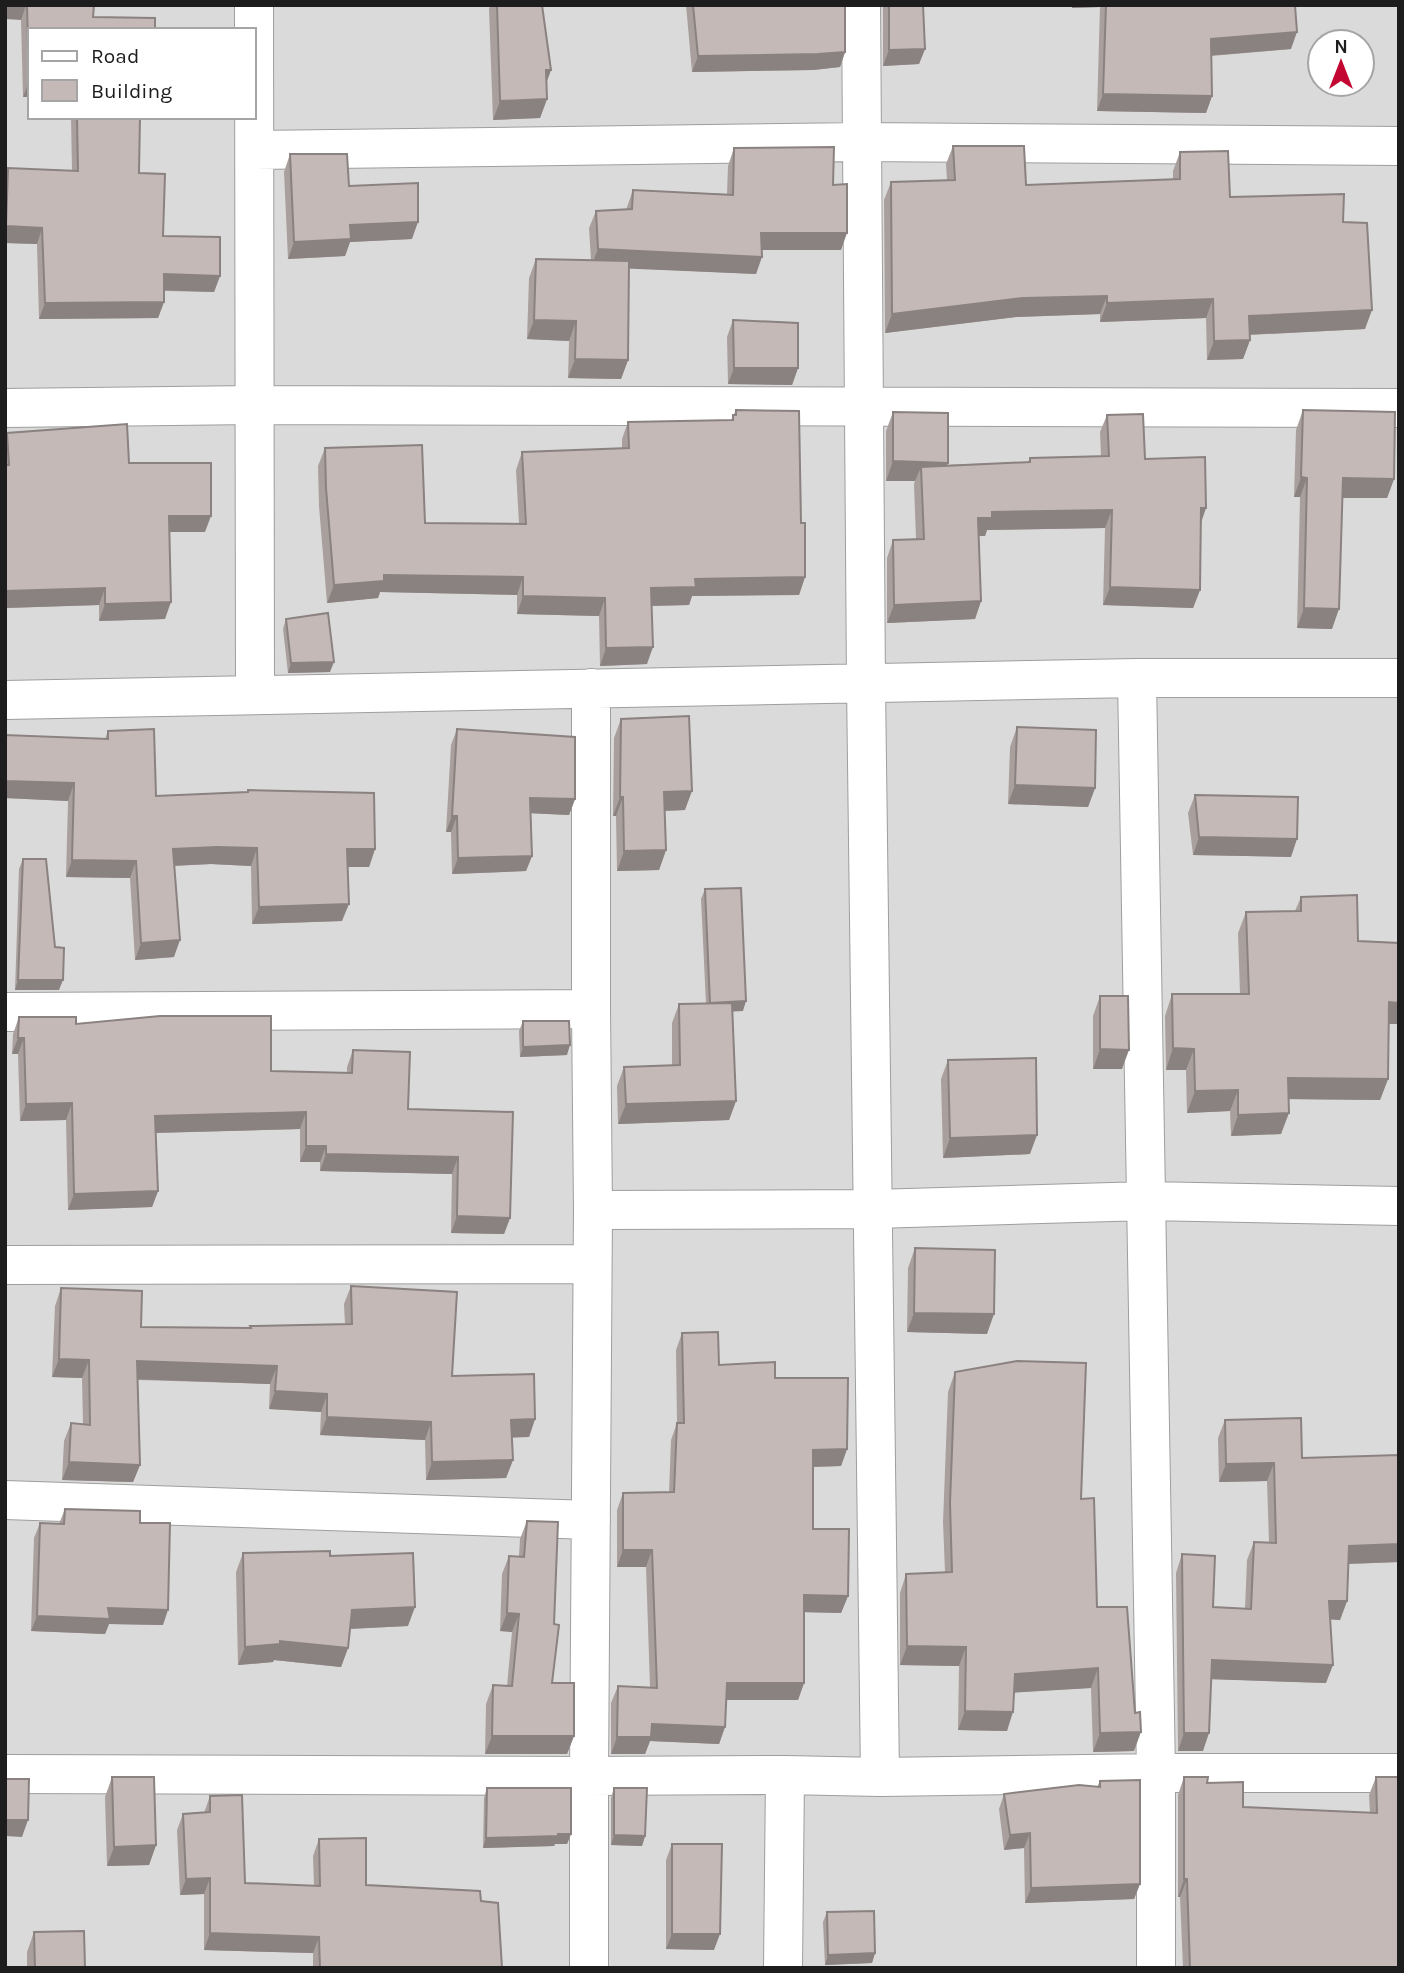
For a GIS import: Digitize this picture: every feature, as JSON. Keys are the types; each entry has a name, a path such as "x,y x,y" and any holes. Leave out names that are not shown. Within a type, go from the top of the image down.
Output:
{"street":[{"path":"254,5 254,28"},
{"path":"861,5 866,684 880,1777"},
{"path":"255,119 255,695"},
{"path":"255,150 863,142 1399,146"},
{"path":"5,408 254,405 1399,408"},
{"path":"5,700 1137,678 1399,678"},
{"path":"1137,678 1156,1773 1156,1968"},
{"path":"589,1968 593,1210 591,688"},
{"path":"5,1012 591,1009"},
{"path":"593,1210 874,1209 1147,1201 1399,1206"},
{"path":"5,1265 592,1264"},
{"path":"5,1500 591,1520"},
{"path":"5,1774 880,1777 1399,1773"},
{"path":"783,1968 785,1775"}],"shaded area":[{"path":"5,5 1399,5 1399,1968 5,1968"}],"building":[{"path":"27,5 94,5 93,17 155,18 155,28 28,28 28,43"},
{"path":"497,5 542,5 551,70 546,70 547,99 500,101"},
{"path":"693,5 845,5 845,52 698,56"},
{"path":"889,5 923,5 925,49 889,50"},
{"path":"1106,5 1295,5 1297,32 1211,39 1212,96 1103,94"},
{"path":"77,119 140,119 139,173 165,174 163,236 220,237 220,276 164,274 164,302 45,303 42,228 6,226 8,168 78,171"},
{"path":"953,146 1024,146 1026,185 1180,179 1180,152 1228,151 1230,197 1344,194 1343,222 1367,223 1372,310 1249,316 1250,340 1214,341 1213,299 1107,303 1107,296 1023,298 892,314 891,182 955,180"},
{"path":"834,147 833,185 847,184 847,233 761,233 762,257 598,249 596,211 632,209 633,190 733,195 734,148"},
{"path":"290,154 347,154 349,186 418,183 418,222 350,225 351,239 294,242"},
{"path":"536,259 629,261 628,360 575,359 576,321 534,320"},
{"path":"733,320 798,323 798,368 734,368"},
{"path":"736,410 799,411 805,577 695,579 696,587 651,588 653,647 606,648 605,598 523,596 523,577 384,575 384,581 334,585 325,448 422,445 425,523 526,524 522,452 629,448 628,422 733,420"},
{"path":"1303,410 1395,412 1394,479 1343,478 1339,609 1304,608 1307,478 1301,477"},
{"path":"893,412 948,413 948,463 893,461"},
{"path":"1143,414 1145,459 1205,457 1206,508 1201,508 1200,590 1110,587 1112,510 992,512 992,518 978,518 981,601 894,605 893,540 924,539 921,467 1030,462 1030,458 1109,456 1107,415"},
{"path":"127,424 129,463 211,463 211,516 169,516 171,602 105,604 105,588 5,591 5,465 9,465 7,433"},
{"path":"328,613 334,662 291,663 286,619"},
{"path":"689,716 692,791 664,792 666,850 624,851 623,797 620,797 621,719"},
{"path":"1017,727 1096,730 1095,788 1015,785"},
{"path":"154,729 156,796 248,790 374,793 375,849 347,849 349,904 259,907 257,848 173,849 180,940 141,943 136,861 72,860 74,783 5,781 5,735 108,739 108,731"},
{"path":"457,729 575,737 575,799 530,798 532,856 458,858 457,816 452,816"},
{"path":"1195,795 1298,797 1297,839 1199,837"},
{"path":"23,859 46,859 55,947 64,948 63,980 18,980"},
{"path":"741,888 746,1001 710,1003 705,889"},
{"path":"1357,895 1358,941 1399,943 1399,1003 1389,1002 1388,1079 1288,1078 1289,1113 1238,1115 1238,1090 1195,1091 1194,1049 1173,1048 1172,994 1249,994 1246,912 1301,911 1301,897"},
{"path":"1100,996 1128,996 1129,1050 1100,1049"},
{"path":"732,1003 736,1101 626,1104 624,1067 680,1065 679,1004"},
{"path":"160,1016 271,1016 271,1071 352,1073 353,1050 410,1052 408,1109 513,1112 510,1218 457,1216 458,1157 326,1154 326,1146 306,1146 306,1112 155,1116 158,1191 74,1194 72,1103 26,1104 24,1038 18,1038 19,1017 76,1017 76,1024"},
{"path":"523,1021 569,1021 570,1045 523,1047"},
{"path":"1036,1058 1037,1135 950,1138 948,1060"},
{"path":"915,1248 995,1250 994,1314 914,1313"},
{"path":"351,1286 457,1292 452,1376 534,1374 535,1419 511,1420 513,1460 432,1462 431,1422 327,1417 327,1394 275,1391 277,1366 137,1361 140,1465 69,1462 71,1423 90,1425 89,1360 59,1359 61,1288 142,1291 141,1327 251,1328 250,1326 352,1324"},
{"path":"718,1332 719,1365 775,1362 775,1378 848,1378 847,1449 813,1450 813,1529 849,1529 848,1596 804,1595 804,1683 727,1683 725,1727 652,1724 651,1737 617,1737 618,1686 657,1688 652,1550 623,1550 623,1493 674,1492 677,1423 684,1423 682,1333"},
{"path":"1017,1361 1086,1363 1081,1499 1094,1498 1097,1607 1127,1607 1135,1713 1140,1712 1141,1732 1100,1733 1098,1668 1015,1674 1013,1712 965,1711 966,1647 907,1646 906,1574 952,1572 950,1503 955,1372"},
{"path":"1301,1418 1302,1458 1399,1455 1399,1544 1349,1546 1347,1601 1329,1601 1333,1665 1212,1660 1209,1733 1184,1733 1182,1554 1215,1556 1213,1607 1251,1609 1254,1542 1276,1543 1274,1463 1226,1464 1225,1420"},
{"path":"65,1509 140,1511 140,1523 170,1523 168,1610 108,1608 110,1619 37,1616 40,1523 64,1524"},
{"path":"527,1521 558,1522 554,1624 559,1625 552,1683 574,1683 574,1736 492,1736 493,1685 512,1686 519,1614 507,1613 509,1556 524,1557"},
{"path":"330,1551 330,1556 413,1553 415,1607 352,1610 348,1648 280,1641 280,1644 245,1647 243,1553"},
{"path":"112,1777 154,1777 156,1845 114,1847"},
{"path":"1184,1777 1208,1777 1207,1783 1243,1782 1243,1807 1377,1813 1376,1777 1399,1777 1399,1968 1190,1968 1187,1879 1184,1879"},
{"path":"5,1779 29,1779 28,1820 5,1820"},
{"path":"1140,1780 1140,1884 1031,1888 1030,1833 1010,1835 1004,1794 1079,1785 1100,1787 1100,1781"},
{"path":"487,1788 571,1788 571,1834 486,1838"},
{"path":"614,1788 647,1788 645,1836 614,1835"},
{"path":"242,1795 245,1883 320,1886 319,1839 366,1838 366,1885 480,1891 481,1901 498,1903 502,1968 320,1968 319,1937 210,1933 210,1878 186,1879 183,1814 210,1812 210,1796"},
{"path":"672,1844 722,1844 720,1934 672,1934"},
{"path":"874,1911 875,1953 828,1955 827,1912"},
{"path":"84,1931 85,1968 35,1968 34,1932"}]}
